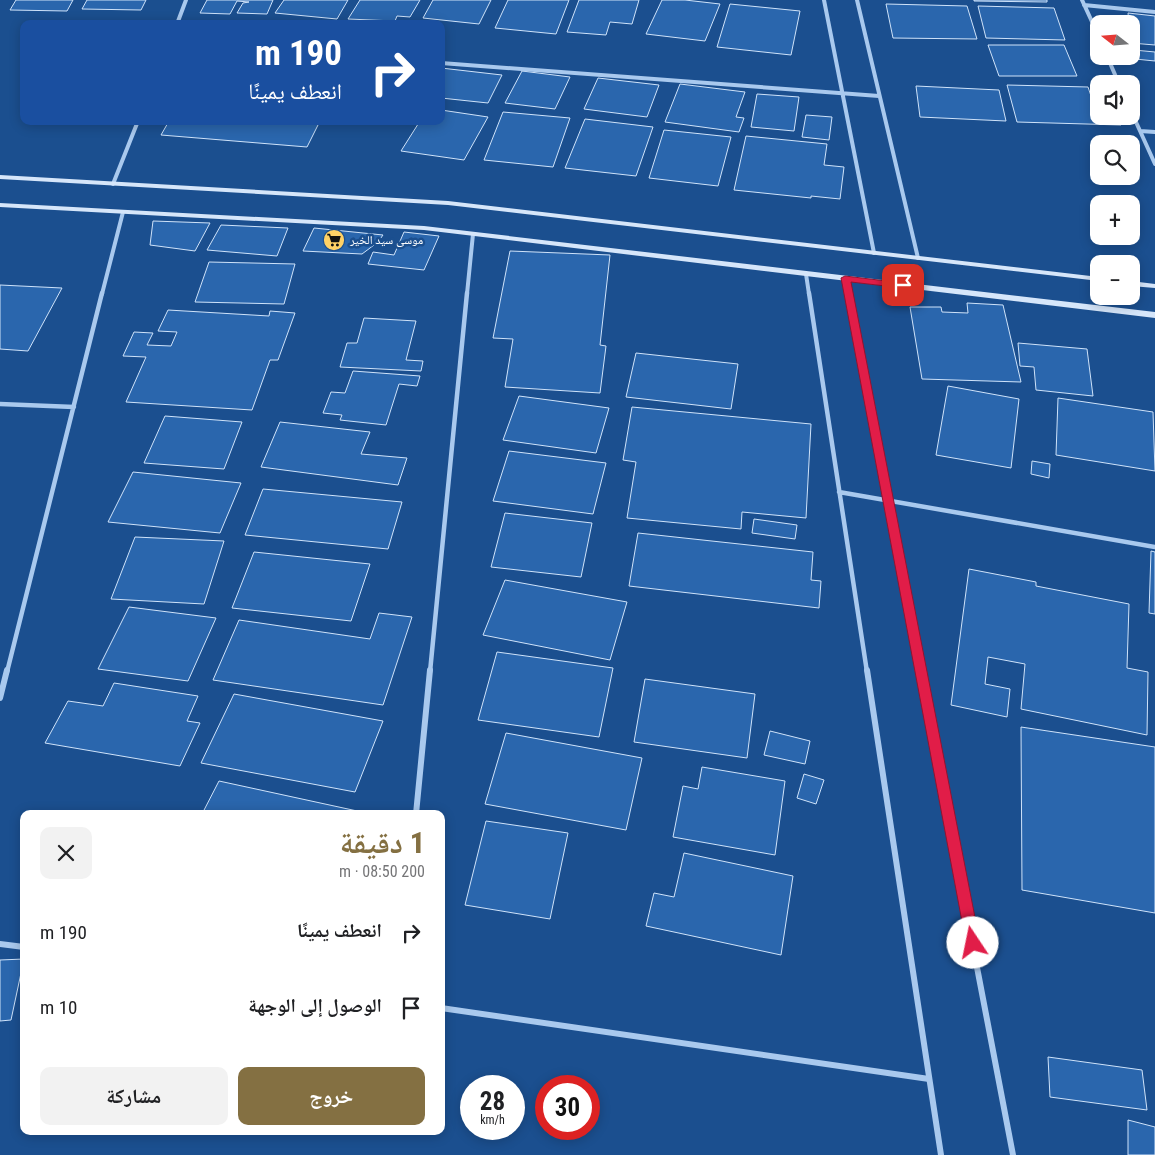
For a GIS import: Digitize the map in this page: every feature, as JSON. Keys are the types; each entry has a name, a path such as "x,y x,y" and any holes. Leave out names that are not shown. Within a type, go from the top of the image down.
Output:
{"main road":[{"path":"0,177 448,203 1090,278"},
{"path":"0,205 424,228 1155,315"},
{"path":"1140,284 1155,286"}],"street":[{"path":"178,20 186,0"},
{"path":"824,0 874,253"},
{"path":"857,0 918,258"},
{"path":"1082,0 1090,18"},
{"path":"1084,5 1155,12"},
{"path":"445,62 879,96"},
{"path":"113,184 136,125"},
{"path":"1137,125 1155,164"},
{"path":"1140,131 1155,132"},
{"path":"0,698 123,212"},
{"path":"416,810 473,234"},
{"path":"806,274 941,1155"},
{"path":"845,278 1013,1155"},
{"path":"0,404 74,407"},
{"path":"839,492 1155,547"},
{"path":"0,944 20,946"},
{"path":"445,1009 929,1079"}],"building":[{"path":"16,0 73,0 67,11 10,10"},
{"path":"87,0 146,0 141,10 82,9"},
{"path":"207,0 273,0 267,14 237,13 243,3 249,2 237,1 230,14 200,13"},
{"path":"284,0 348,0 337,19 275,13"},
{"path":"360,0 420,0 410,17 397,16 395,20 348,19"},
{"path":"433,0 491,0 479,24 423,18"},
{"path":"508,0 569,0 556,34 495,28"},
{"path":"579,0 639,0 632,24 610,22 606,35 567,32"},
{"path":"662,0 685,0 720,4 705,41 646,34"},
{"path":"1047,0 1047,2 974,1"},
{"path":"730,4 800,11 791,55 717,47"},
{"path":"886,4 967,6 977,39 893,38"},
{"path":"978,6 1054,8 1065,40 986,38"},
{"path":"1128,13 1155,16 1155,45 1140,44 1140,15 1128,15"},
{"path":"988,45 1064,45 1077,76 999,76"},
{"path":"1140,51 1155,52 1155,61 1140,60"},
{"path":"445,68 502,75 488,103 445,98"},
{"path":"522,71 570,77 555,109 505,103"},
{"path":"598,78 659,85 647,117 584,109"},
{"path":"680,84 745,92 736,117 744,118 739,132 665,122"},
{"path":"1007,85 1088,87 1090,93 1090,124 1017,122"},
{"path":"916,86 999,90 1006,121 920,117"},
{"path":"757,94 799,97 794,131 751,127"},
{"path":"445,111 488,117 464,160 401,151 417,125 445,125"},
{"path":"503,112 570,118 553,167 484,160"},
{"path":"806,115 832,117 829,140 802,137"},
{"path":"585,119 653,127 636,176 565,168"},
{"path":"167,125 318,125 307,147 161,135"},
{"path":"664,130 731,137 718,186 649,178"},
{"path":"746,136 827,144 824,165 844,167 840,199 734,190"},
{"path":"153,221 210,223 195,251 150,245"},
{"path":"221,225 288,228 277,256 207,250"},
{"path":"314,228 383,235 378,242 362,254 303,251"},
{"path":"404,232 439,236 424,270 368,264 373,252 394,255"},
{"path":"510,251 610,255 600,345 606,346 600,393 505,387 513,339 493,338"},
{"path":"209,262 295,264 284,304 195,302"},
{"path":"0,285 62,288 28,351 0,349"},
{"path":"967,303 1003,305 1021,382 922,379 910,307 941,307 942,312 968,313"},
{"path":"168,310 269,316 270,311 295,313 278,360 270,360 252,410 126,402 146,357 123,356 134,332 153,333 147,345 171,346 177,332 158,331"},
{"path":"364,318 416,321 406,360 423,361 421,371 340,367 347,343 357,343"},
{"path":"1018,343 1087,349 1093,396 1036,390 1034,367 1020,366"},
{"path":"636,353 738,364 731,409 626,397"},
{"path":"353,371 420,376 417,386 399,384 386,425 340,420 342,415 323,413 331,392 345,393"},
{"path":"948,386 1019,399 1011,468 936,455"},
{"path":"519,396 609,408 596,453 503,440"},
{"path":"1058,398 1153,412 1155,471 1056,455"},
{"path":"632,407 811,424 806,518 742,512 741,529 627,518 636,462 623,460"},
{"path":"165,416 242,422 224,469 144,463"},
{"path":"280,422 370,432 361,454 407,458 398,485 261,467"},
{"path":"509,451 606,463 593,514 493,501"},
{"path":"1032,461 1050,464 1049,478 1031,474"},
{"path":"133,472 241,483 220,533 108,522"},
{"path":"263,489 402,502 388,549 245,535"},
{"path":"505,513 592,523 581,577 491,567"},
{"path":"754,519 797,525 795,539 752,533"},
{"path":"638,533 813,552 811,580 821,581 819,608 629,586"},
{"path":"135,537 224,541 204,604 111,599"},
{"path":"1151,551 1155,552 1155,614 1149,613"},
{"path":"254,552 370,564 351,621 232,608"},
{"path":"969,569 1036,582 1036,586 1129,604 1127,668 1148,672 1147,735 1021,709 1025,664 988,657 985,684 1010,689 1007,717 951,705"},
{"path":"505,580 627,602 610,660 483,635"},
{"path":"129,607 216,618 188,681 98,669"},
{"path":"379,613 412,617 383,705 213,680 239,620 370,639"},
{"path":"497,652 613,668 599,737 478,720"},
{"path":"645,679 755,694 747,758 634,742"},
{"path":"114,683 198,696 187,721 200,723 180,766 45,743 68,701 103,706"},
{"path":"234,694 383,721 355,792 201,763"},
{"path":"1021,727 1155,747 1155,913 1022,890"},
{"path":"770,731 810,741 805,764 764,755"},
{"path":"506,733 642,758 626,830 485,804"},
{"path":"702,767 785,781 775,855 673,837 683,786 698,789"},
{"path":"804,774 824,780 816,804 797,798"},
{"path":"219,781 353,810 204,810"},
{"path":"486,821 568,833 550,919 465,905"},
{"path":"684,853 793,876 781,955 646,926 654,893 674,897"},
{"path":"20,959 20,978 11,1020 0,1021 0,960"},
{"path":"1048,1057 1142,1070 1147,1110 1050,1097"},
{"path":"1128,1120 1155,1127 1155,1155 1128,1155"}],"place":[{"name":"موسى سيد الخير","path":"334,240"}],"route":[{"path":"903,285 845,278 973,943"}]}
